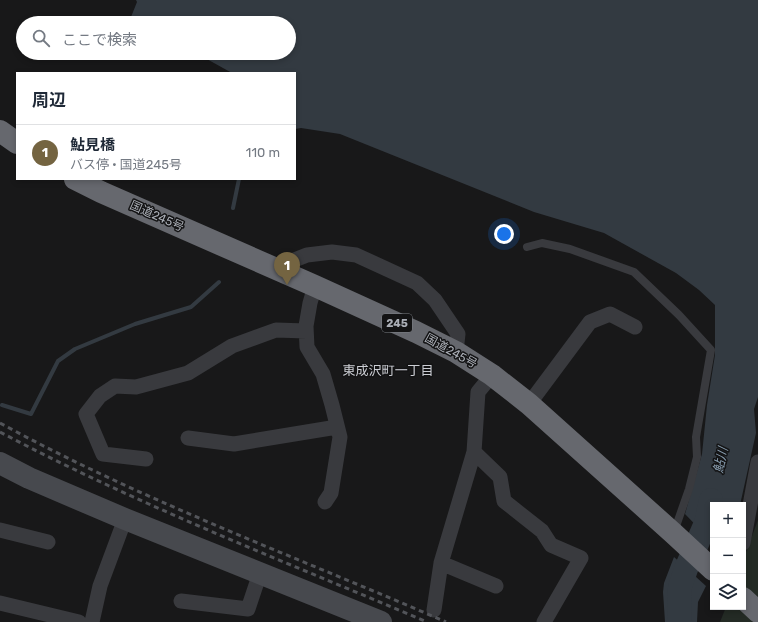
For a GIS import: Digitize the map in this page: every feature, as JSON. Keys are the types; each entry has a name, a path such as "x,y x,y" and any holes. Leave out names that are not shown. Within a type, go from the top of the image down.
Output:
{"highway":[{"path":"0,131 16,142"},
{"name":"国道245号","path":"77,180 315,286 456,352 492,375 529,404 710,567"},
{"path":"746,601 758,612"}],"street":[{"path":"274,268 308,255 332,252 356,255 417,282 435,300 458,334 456,352"},
{"path":"315,286 310,303 306,331 307,347 323,374 340,438 331,493 325,502"},
{"path":"529,404 590,322 610,314 635,327"},
{"path":"146,459 103,454 86,414 100,396 115,386 136,387 188,373 232,346 276,330 306,331"},
{"path":"434,610 441,563 474,452 478,392 492,375"},
{"path":"188,438 234,444 337,427"},
{"path":"474,452 500,477 504,501 542,531 551,545 581,558 544,622"},
{"path":"744,538 758,462"},
{"path":"0,463 29,478 381,622"},
{"path":"92,622 100,586 125,518"},
{"path":"0,530 48,542"},
{"path":"441,563 496,586"},
{"path":"181,601 248,609 260,573"},
{"path":"0,604 79,622"}],"lane":[{"path":"527,247 542,243 570,250 634,272 679,315 711,350 696,437 697,457 689,488 674,534"}],"shaded area":[{"path":"758,520 758,622 720,622 725,610 746,610 746,552"}],"water":[{"path":"136,0 758,0 758,397 754,409 756,433 741,502 710,502 710,540 685,514 702,454 707,405 715,355 715,305 699,290 676,273 604,233 534,212 340,134 301,128 296,129 296,72 230,72 209,60 296,60 296,16 131,16 137,2"},
{"path":"674,557 706,586 698,602 697,622 665,622 663,592 664,583"}],"waterway":[{"path":"233,208 239,180"},
{"path":"2,405 31,414 58,361 75,349 135,324 191,307 219,282"},
{"name":"鮎川","path":"679,622 680,587 686,569 706,523 711,500"}],"railway":[{"path":"0,423 109,478 165,503 446,622"},
{"path":"0,432 52,459 158,508 427,622"}],"place":[{"name":"鮎見橋","path":"287,285"}],"district":[{"name":"東成沢町一丁目","path":"388,370"}]}
